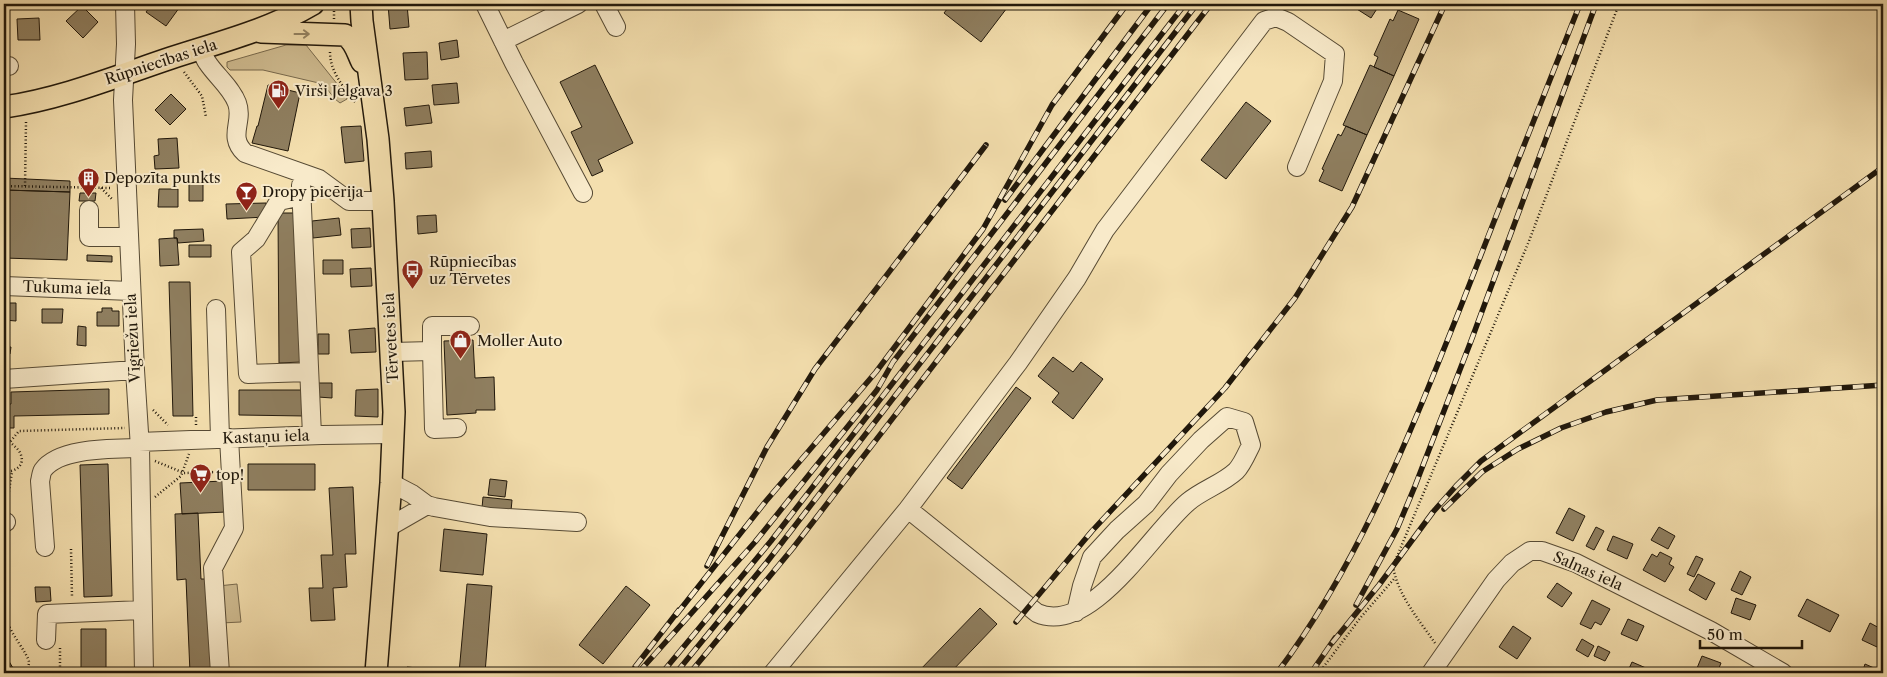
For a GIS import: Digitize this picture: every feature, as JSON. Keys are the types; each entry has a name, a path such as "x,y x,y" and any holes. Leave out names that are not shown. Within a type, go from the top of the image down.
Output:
{"main road":[{"name":"Rūpniecības iela","path":"4,107 68,92 253,32 293,15 313,4"},
{"name":"Tērvetes iela","path":"361,4 384,201 394,412 387,528 369,672"},
{"path":"253,32 345,35 351,39 368,71"}],"street":[{"name":"Vīgriežu iela","path":"125,4 126,44 123,74 128,237 139,439 144,673"},
{"path":"485,4 583,193"},
{"path":"503,41 578,4"},
{"path":"604,4 616,27"},
{"path":"773,673 908,509 1018,363 1077,278 1105,230 1264,20 1276,16 1288,22 1334,54 1333,81 1297,167"},
{"path":"201,48 206,61 225,84 238,104 236,140 238,146 245,153 319,179 349,201 384,201"},
{"path":"301,172 312,435"},
{"path":"302,196 278,201 256,239 241,252 248,374 309,372"},
{"path":"89,210 90,237 128,237"},
{"name":"Tukuma iela","path":"4,286 131,291"},
{"path":"216,309 225,438 231,472 234,528 213,568 220,673"},
{"path":"457,428 434,428 432,326 470,326"},
{"path":"392,352 432,351"},
{"path":"4,379 134,370"},
{"path":"908,509 1037,613 1046,617 1076,612 1098,597 1128,569 1188,502 1236,471 1252,445 1244,422 1227,417 1201,440 1169,474 1146,504 1117,530 1092,557 1082,586 1076,612"},
{"name":"Kastaņu iela","path":"45,547 40,481 42,471 53,461 69,455 139,439 188,444 225,438 393,434"},
{"path":"391,483 412,494 427,505 490,517 577,522"},
{"path":"1146,504 1172,519"},
{"path":"387,528 427,505"},
{"name":"Salnas iela","path":"1431,673 1496,580 1512,563 1530,551 1542,551 1576,563 1702,627 1778,672"},
{"path":"46,640 46,614 142,610"}],"path":[{"path":"1443,654 1413,612 1394,579 1392,566 1529,241 1619,4"},
{"path":"181,69 202,96 206,117"},
{"path":"25,186 26,122"},
{"path":"4,186 116,188"},
{"path":"101,188 116,204"},
{"path":"151,408 188,444 181,476 154,498"},
{"path":"10,442 19,431 139,439"},
{"path":"4,442 10,442 18,450 22,458 19,466 12,472 8,497 4,500"},
{"path":"154,460 183,472 231,472"},
{"path":"4,471 12,472"},
{"path":"71,549 72,614"},
{"path":"4,555 8,567 4,598 6,619 14,638 26,654 29,662 25,673"},
{"path":"1319,673 1394,579"},
{"path":"316,673 369,672"}],"shaded area":[{"path":"286,45 306,45 346,95 347,99 340,103 323,84 263,70 230,70 227,67 227,62"},
{"path":"237,584 241,622 221,623 218,586"}],"building":[{"path":"152,4 182,4 166,26 146,12"},
{"path":"212,4 224,4 214,9"},
{"path":"388,4 407,4 409,27 390,29"},
{"path":"951,4 1010,4 981,42 944,13"},
{"path":"1349,4 1380,4 1371,18"},
{"path":"82,6 98,22 83,38 66,21"},
{"path":"1398,10 1419,19 1394,76 1374,67 1378,57 1374,55 1390,19 1393,21"},
{"path":"4,15 8,16 6,39 4,39"},
{"path":"39,18 40,40 18,40 17,19"},
{"path":"457,40 459,57 441,60 439,43"},
{"path":"427,52 428,79 405,80 403,53"},
{"path":"595,65 633,143 598,160 603,171 592,176 571,132 582,127 560,82"},
{"path":"1370,65 1394,76 1367,135 1343,125"},
{"path":"457,83 459,103 434,105 432,85"},
{"path":"268,85 300,93 288,151 252,143"},
{"path":"171,94 186,109 170,125 155,110"},
{"path":"1246,102 1271,121 1226,179 1201,160"},
{"path":"429,105 432,123 406,126 404,108"},
{"path":"361,126 364,161 345,163 341,127"},
{"path":"1346,126 1367,135 1342,191 1319,181 1324,170 1322,169 1338,134 1341,136"},
{"path":"177,138 179,168 155,169 154,156 159,155 158,139"},
{"path":"431,151 432,167 406,169 405,153"},
{"path":"4,178 70,181 70,192 4,190"},
{"path":"189,182 203,182 203,201 189,201"},
{"path":"159,189 178,189 178,207 158,207"},
{"path":"4,190 70,192 67,260 4,258"},
{"name":"Depozīta punkts","path":"80,193 96,193 95,201 79,201"},
{"name":"Dropy picērija","path":"266,203 266,217 227,219 226,204"},
{"path":"278,213 300,213 301,362 279,363"},
{"path":"436,215 437,232 418,234 417,216"},
{"path":"339,218 341,235 313,238 312,221"},
{"path":"370,228 371,247 352,248 351,229"},
{"path":"203,229 204,241 178,243 177,238 174,238 174,230"},
{"path":"177,238 179,265 160,266 159,239"},
{"path":"189,245 211,245 211,257 189,257"},
{"path":"87,255 112,256 112,262 87,261"},
{"path":"323,260 343,260 343,274 323,274"},
{"path":"371,268 372,286 351,287 350,269"},
{"path":"169,282 190,282 193,416 173,416"},
{"path":"4,303 16,303 16,321 4,320"},
{"path":"102,308 112,308 112,311 119,311 119,326 97,326 97,312 102,312"},
{"path":"42,309 63,309 62,323 42,323"},
{"path":"78,326 86,327 86,346 77,345"},
{"path":"375,328 376,352 351,353 349,330"},
{"path":"318,334 329,334 329,354 318,354"},
{"path":"473,340 475,378 494,377 495,410 476,410 476,413 447,415 444,341"},
{"path":"4,347 11,347 10,354 4,354"},
{"path":"1053,357 1073,372 1081,362 1103,379 1073,419 1052,402 1059,393 1038,376"},
{"path":"318,383 332,383 332,398 318,397"},
{"path":"1016,387 1031,398 962,489 947,478"},
{"path":"109,389 109,414 14,416 14,428 4,428 4,404 11,404 11,392"},
{"path":"378,389 378,417 355,416 356,390"},
{"path":"239,390 305,390 305,416 239,415"},
{"path":"108,464 112,596 84,597 80,465"},
{"path":"248,464 315,464 315,490 248,490"},
{"path":"490,479 507,481 505,497 488,495"},
{"path":"224,481 226,512 182,514 180,483"},
{"path":"353,487 356,554 345,554 347,587 333,588 335,620 311,621 309,588 323,588 321,555 333,555 329,488"},
{"path":"483,497 512,500 511,511 482,508"},
{"path":"1569,508 1585,516 1573,541 1556,533"},
{"path":"198,513 201,579 208,579 211,673 190,673 186,579 177,580 175,514"},
{"path":"1596,527 1604,531 1594,550 1586,546"},
{"path":"1659,527 1675,536 1668,549 1651,540"},
{"path":"444,529 487,534 483,575 440,571"},
{"path":"1613,536 1633,544 1627,559 1607,550"},
{"path":"1660,552 1672,558 1669,564 1674,567 1665,582 1643,570 1652,554 1657,557"},
{"path":"1696,556 1703,559 1694,577 1687,574"},
{"path":"1740,571 1751,577 1742,595 1731,590"},
{"path":"1698,574 1715,583 1706,600 1689,590"},
{"path":"1557,583 1572,593 1562,607 1547,597"},
{"path":"467,584 492,586 485,673 459,673"},
{"path":"626,586 650,605 603,664 579,645"},
{"path":"35,587 50,587 51,601 36,602"},
{"path":"1736,598 1756,605 1750,620 1731,613"},
{"path":"1807,599 1839,615 1830,632 1798,616"},
{"path":"1592,600 1610,609 1601,625 1595,622 1591,629 1580,624"},
{"path":"980,608 997,624 950,673 917,673"},
{"path":"1628,619 1644,626 1637,641 1621,634"},
{"path":"1870,623 1883,630 1877,647 1862,640"},
{"path":"1513,626 1531,638 1517,659 1499,647"},
{"path":"81,629 106,629 106,673 81,673"},
{"path":"1582,639 1594,646 1588,657 1576,650"},
{"path":"1598,646 1610,652 1605,661 1594,656"},
{"path":"4,653 16,673 4,673"},
{"path":"1702,656 1721,663 1717,673 1695,673"},
{"path":"1632,662 1646,668 1643,673 1627,673"},
{"path":"1865,664 1883,672 1883,673 1862,673"},
{"path":"407,667 418,668 417,673 406,673"}],"railway":[{"path":"676,615 766,501 876,372 983,229 1052,105 1127,4"},
{"path":"1005,200 1152,4"},
{"path":"638,673 755,542 877,390 893,362 1168,4"},
{"path":"662,673 771,541 1185,4"},
{"path":"676,673 767,562 1197,4"},
{"path":"690,673 793,548 1211,4"},
{"path":"1016,622 1092,531 1225,388 1295,298 1352,207 1445,4"},
{"path":"1277,673 1307,631 1334,587 1381,496 1442,354 1580,4"},
{"path":"1356,605 1397,529 1415,486 1596,4"},
{"path":"707,566 767,447 815,369 986,145"},
{"path":"1332,643 1379,585 1433,512 1481,461 1883,167"},
{"path":"1444,509 1482,472 1518,449 1561,428 1606,412 1657,400 1883,385"},
{"path":"635,667 679,610"},
{"path":"1311,673 1335,638"}],"place":[{"name":"Virši Jelgava 3","path":"279,110"},
{"name":"Depozīta punkts","path":"88,197"},
{"name":"Dropy picērija","path":"246,211"},
{"name":"Rūpniecības uz Tērvetes","path":"413,290"},
{"name":"Moller Auto","path":"461,360"},
{"name":"top!","path":"200,494"}]}
